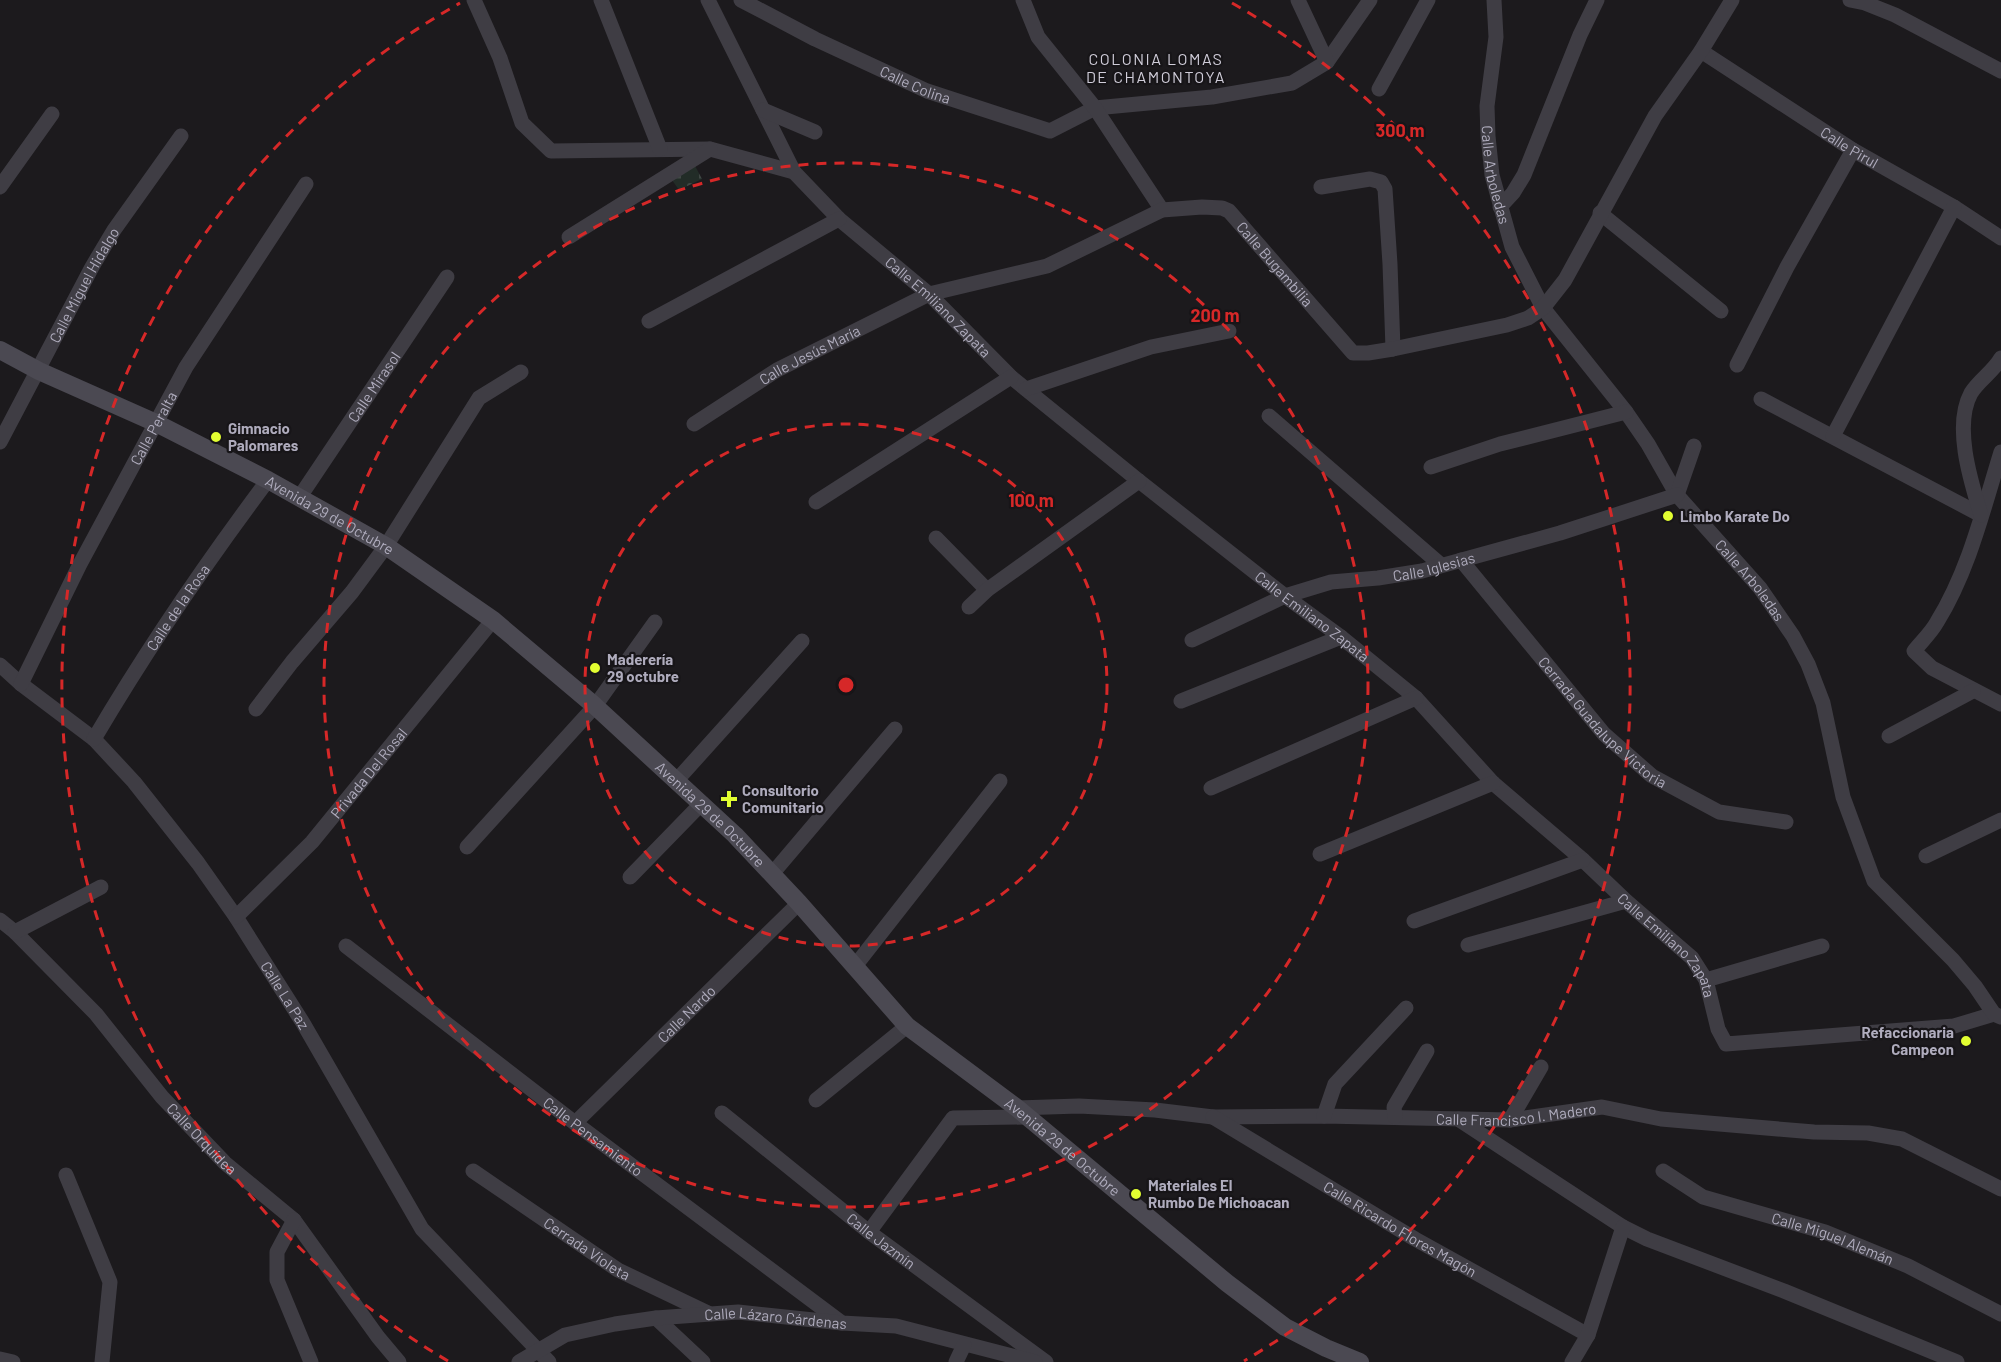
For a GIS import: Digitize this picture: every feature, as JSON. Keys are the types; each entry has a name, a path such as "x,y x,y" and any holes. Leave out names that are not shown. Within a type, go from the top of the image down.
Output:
{"street":[{"path":"474,0 500,58 522,123 551,152 660,148 710,149 794,172"},
{"path":"601,0 660,148"},
{"name":"Calle Emiliano Zapata","path":"708,0 794,172 839,219 929,294 1011,377 1139,482 1341,637 1416,698 1493,783 1584,860 1626,901 1692,958 1706,980 1718,1029 1726,1044 1738,1045 1954,1026 1998,1016"},
{"name":"Calle Colina","path":"741,0 815,39 927,91 1050,131 1095,108"},
{"path":"1023,0 1038,37 1095,108 1162,210"},
{"path":"1298,0 1327,62"},
{"path":"1095,108 1212,97 1292,83 1327,62 1370,0"},
{"path":"1379,89 1428,0"},
{"name":"Calle Arboledas","path":"1494,0 1496,37 1486,106 1492,175 1512,247 1543,308 1626,412 1648,444 1677,495 1760,588 1793,636 1808,664 1823,703 1835,770 1874,882 1953,960 1998,1016"},
{"path":"1500,207 1513,194 1524,175 1580,35 1597,0"},
{"path":"1543,308 1564,280 1655,116 1701,51 1732,0"},
{"path":"1860,1 1895,15 2001,71"},
{"name":"Calle Pirul","path":"1701,51 1853,150 1954,207 2001,238"},
{"path":"763,110 814,132"},
{"path":"0,187 51,114"},
{"name":"Calle Miguel Hidalgo","path":"0,442 92,267 114,230 181,136"},
{"path":"569,237 710,149"},
{"path":"1737,365 1787,267 1853,150"},
{"path":"1321,187 1375,179 1381,182 1385,189 1393,349"},
{"name":"Calle Peralta","path":"21,684 80,564 186,367 306,184"},
{"name":"Calle Bugambilia","path":"929,294 1047,267 1162,210 1202,207 1222,208 1229,211 1353,352 1368,353 1393,349 1508,325 1528,318 1543,308"},
{"path":"1833,436 1954,207"},
{"path":"1600,213 1721,311"},
{"path":"649,321 839,219"},
{"name":"Calle Mirasol","path":"299,498 447,277"},
{"name":"Calle Jesús María","path":"694,424 777,370 929,294"},
{"path":"1026,389 1150,347 1229,331"},
{"name":"Avenida 29 de Octubre","path":"0,350 39,371 156,423 268,480 386,546 494,620 595,706 702,803 772,873 906,1026 1022,1113 1227,1283 1285,1327 1360,1362"},
{"path":"1982,515 1966,468 1964,422 1970,396 1978,383 1994,369 2001,358"},
{"path":"256,709 292,662 352,592 386,546 479,398 521,372"},
{"path":"816,502 1011,377"},
{"path":"1761,399 1982,515"},
{"path":"1431,467 1500,444 1626,412"},
{"path":"1269,416 1441,565"},
{"path":"1677,495 1694,446"},
{"path":"2001,452 1957,586 1936,624 1914,651 1932,668 2001,704"},
{"name":"Calle de la Rosa","path":"93,739 173,612 268,480"},
{"path":"969,607 987,590 1139,482"},
{"name":"Calle Iglesias","path":"1192,640 1286,596 1331,582 1422,571 1560,533 1677,495"},
{"path":"936,538 987,590"},
{"name":"Cerrada Guadalupe Victoria","path":"1461,560 1604,734 1652,776 1719,812 1786,822"},
{"name":"Privada Del Rosal","path":"236,917 312,842 494,620"},
{"path":"467,847 595,706 655,622"},
{"path":"1181,701 1341,637"},
{"path":"677,780 802,641"},
{"name":"Calle La Paz","path":"0,665 93,739 149,800 236,917 303,1023 422,1229 549,1362"},
{"path":"1889,736 1973,691"},
{"path":"1211,788 1416,698"},
{"path":"772,873 895,729"},
{"path":"855,966 1000,781"},
{"path":"1320,854 1493,783"},
{"path":"630,877 702,803"},
{"path":"1926,856 2001,820"},
{"path":"1414,921 1584,860"},
{"path":"15,932 102,887"},
{"path":"1468,945 1626,901"},
{"name":"Calle Nardo","path":"575,1123 799,903"},
{"name":"Calle Orquídea","path":"0,920 15,932 96,1014 162,1097 225,1163 294,1220 378,1337 399,1362"},
{"name":"Calle Pensamiento","path":"346,946 575,1123 842,1323"},
{"path":"1706,980 1822,946"},
{"path":"1324,1116 1335,1084 1406,1008"},
{"path":"816,1100 906,1026"},
{"path":"1395,1117 1394,1107 1427,1051"},
{"path":"1510,1120 1541,1067"},
{"name":"Calle Francisco I. Madero","path":"869,1232 953,1118 1079,1106 1155,1110 1213,1117 1324,1116 1510,1120 1602,1107 1661,1119 1814,1132 1868,1133 1902,1139 2001,1189"},
{"name":"Calle Jazmín","path":"722,1113 869,1232 1046,1362"},
{"name":"Calle Ricardo Flores Magón","path":"1213,1117 1415,1239 1588,1335"},
{"path":"1458,1119 1623,1227 1647,1239 1784,1291 1957,1362"},
{"name":"Cerrada Violeta","path":"473,1171 618,1270 710,1314"},
{"name":"Calle Miguel Alemán","path":"1663,1171 1703,1197 1825,1232 1908,1266 2001,1314"},
{"path":"66,1175 110,1282 102,1362"},
{"path":"294,1220 277,1252 277,1280 311,1362"},
{"path":"1572,1362 1588,1335 1623,1227"},
{"name":"Calle Lázaro Cárdenas","path":"519,1362 565,1335 656,1318 738,1312 842,1323 897,1326 1035,1362"},
{"path":"656,1318 703,1362"},
{"path":"956,1362 964,1345"},
{"path":"0,1359 13,1362"}],"green space":[{"path":"694,164 702,179 679,190 670,177"}],"place":[{"name":"Gimnacio Palomares","path":"216,437"},
{"name":"Limbo Karate Do","path":"1668,516"},
{"name":"Maderería 29 octubre","path":"595,668"},
{"name":"Consultorio Comunitario","path":"729,799"},
{"name":"Refaccionaria Campeon","path":"1966,1041"},
{"name":"Materiales El Rumbo De Michoacan","path":"1136,1194"}],"district":[{"name":"COLONIA LOMAS DE CHAMONTOYA","path":"1156,67"}]}
